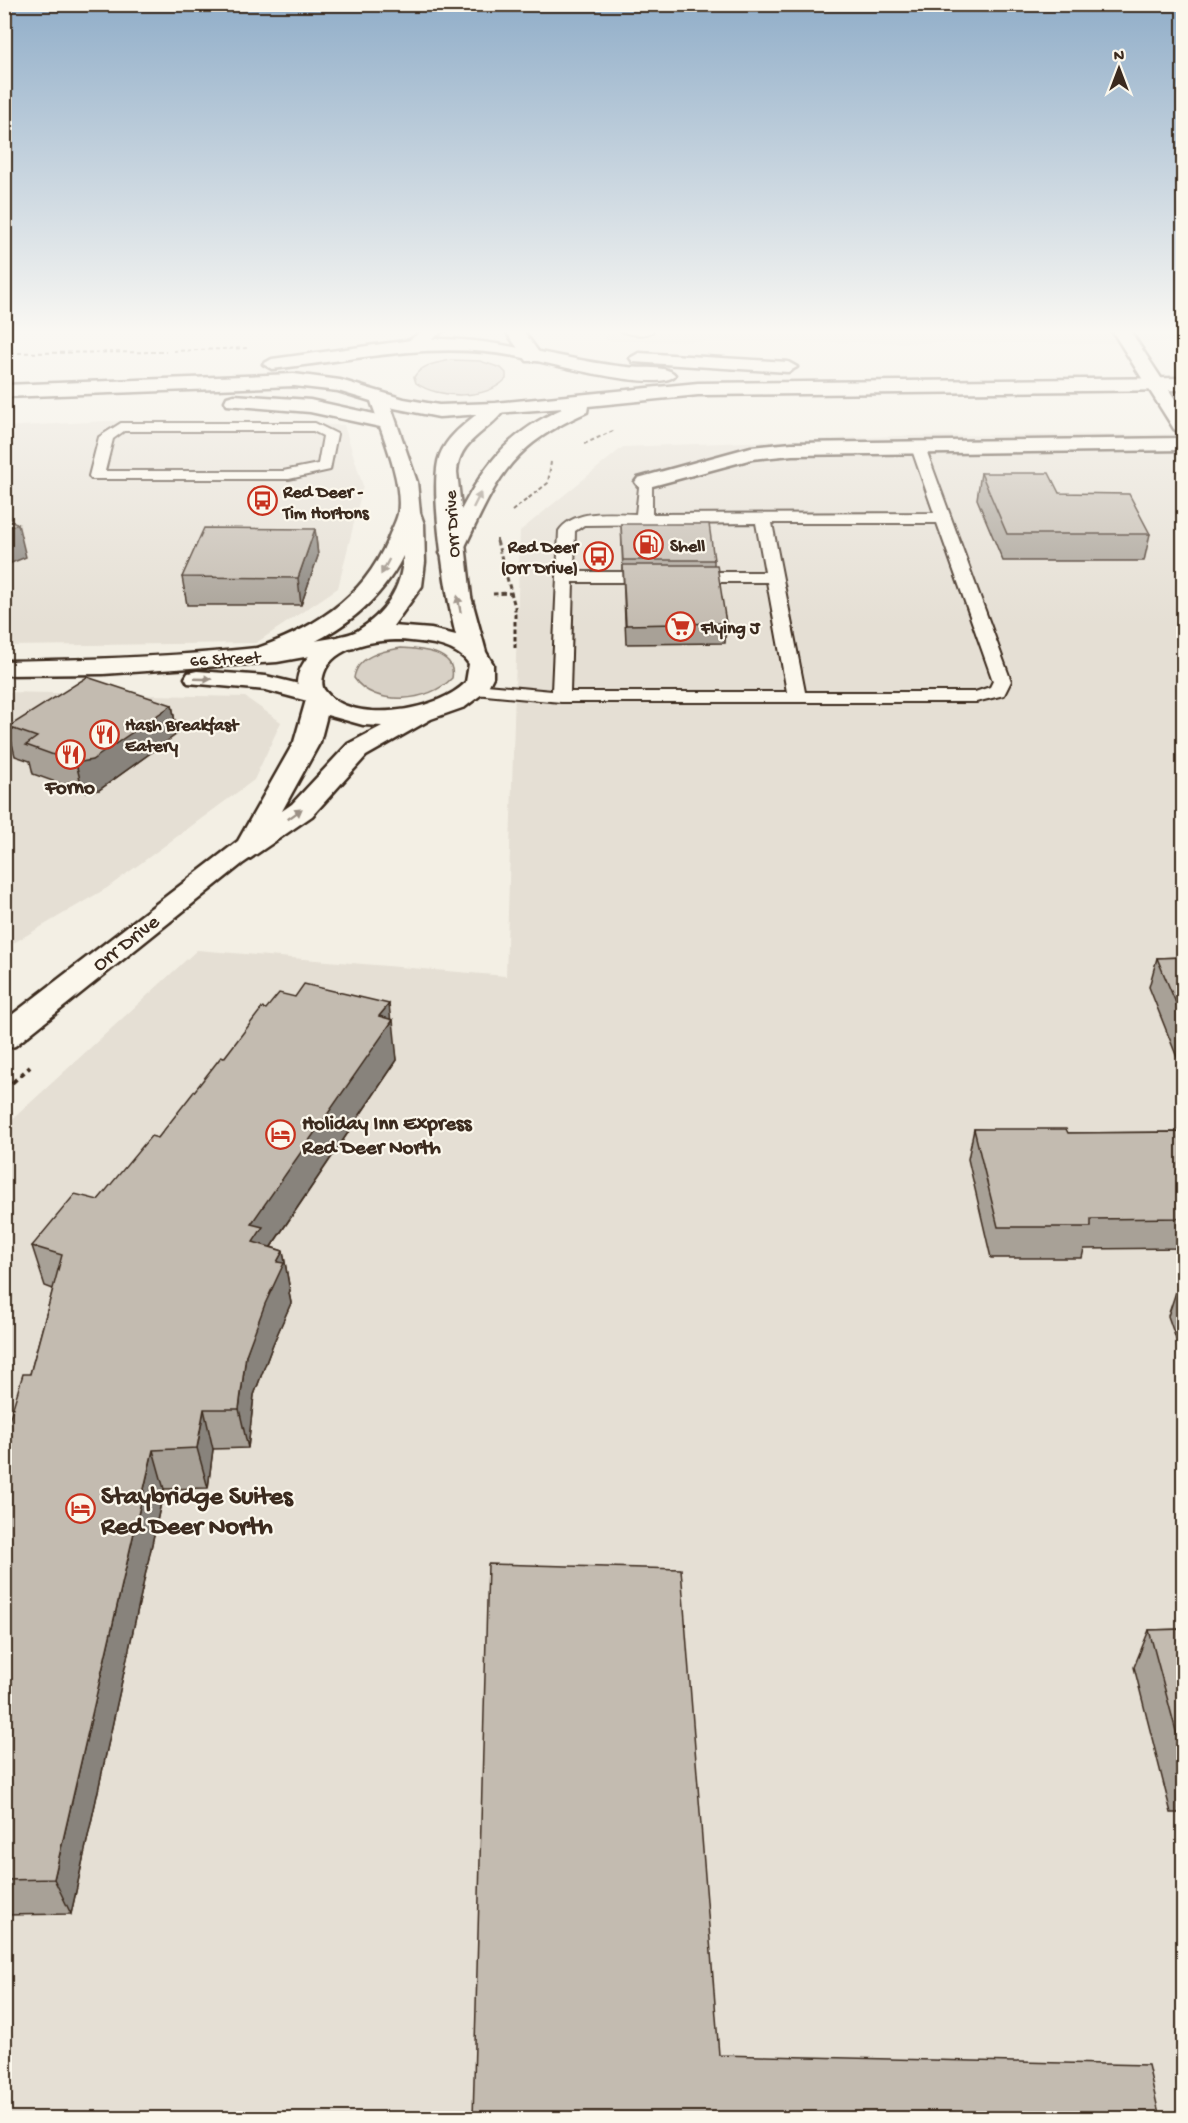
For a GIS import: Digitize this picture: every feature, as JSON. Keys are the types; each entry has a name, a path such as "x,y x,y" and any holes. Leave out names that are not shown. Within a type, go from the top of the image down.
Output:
{"main road":[{"name":"Orr Drive","path":"248,848 307,742 317,697 309,681 312,666 325,653 354,640 385,621 411,586 414,562 413,524 409,513 406,482 396,446 388,428"},
{"name":"Orr Drive","path":"475,688 481,677 481,665 474,654 462,618 452,553 448,472 451,454 476,428"},
{"path":"452,553 486,481 507,451 516,442 540,428"},
{"path":"645,482 751,453 792,449 1184,444"},
{"path":"258,656 287,648 329,626 357,601 383,572 409,513"},
{"name":"66 Street","path":"4,668 103,667 258,656 308,651 389,633 431,635 460,644 474,654"},
{"name":"66 Street","path":"103,667 170,677 266,683 317,697 337,710 363,716 392,718 421,715"},
{"path":"421,715 462,700 475,688"},
{"name":"Orr Drive","path":"4,1038 248,848 302,810 357,750 421,715"}],"lane":[{"path":"119,428 106,437 96,476 289,474 325,467 330,434 317,428"},
{"path":"475,688 561,697 976,697 998,691 1002,681 918,447"},
{"path":"644,519 645,482"},
{"path":"763,518 797,697"},
{"path":"561,697 567,531 571,525 601,519 944,518"},
{"path":"565,577 774,577"}],"shaded area":[{"path":"5,428 345,428 363,486 338,588 256,643 5,646"},
{"path":"1183,434 1183,2118 5,2118 5,1126 197,950 506,976 520,531 623,447 900,436"},
{"path":"401,648 418,649 443,657 452,669 452,678 430,692 417,696 388,698 363,688 354,678 360,664 365,660 379,653"},
{"path":"5,692 245,697 281,722 254,780 107,888 5,948"}],"building":[{"path":"981,473 1049,473 1059,493 1129,494 1150,534 1007,534"},
{"path":"4,517 18,524 4,529"},
{"name":"Shell","path":"621,524 709,524 714,560 623,560"},
{"path":"204,528 315,529 298,578 182,577"},
{"path":"623,565 717,565 726,623 626,625"},
{"path":"87,677 172,705 92,760 76,763 26,745 37,737 8,727"},
{"path":"1184,957 1184,1022 1157,958"},
{"path":"304,984 389,1004 379,1016 393,1020 251,1224 263,1227 253,1242 283,1251 277,1262 284,1263 265,1304 246,1355 239,1409 204,1409 197,1448 153,1450 54,1879 4,1880 4,1437 23,1374 30,1374 62,1255 32,1246 75,1194 98,1200 151,1136 158,1138 262,1008 266,1009 279,993 295,997"},
{"path":"974,1129 1066,1129 1068,1133 1184,1132 1184,1218 1091,1219 1091,1227 998,1227"},
{"path":"488,1564 681,1569 719,2055 1148,2065 1160,2118 473,2118"},
{"path":"1184,1629 1184,1761 1149,1630"}],"place":[{"name":"Red Deer - Tim Hortons","path":"262,501"},
{"name":"Shell","path":"649,545"},
{"name":"Red Deer (Orr Drive)","path":"599,556"},
{"name":"Flying J","path":"680,627"},
{"name":"Hash Breakfast Eatery","path":"104,734"},
{"name":"Forno","path":"70,755"},
{"name":"Holiday Inn Express Red Deer North","path":"281,1134"},
{"name":"Staybridge Suites Red Deer North","path":"80,1509"}]}
